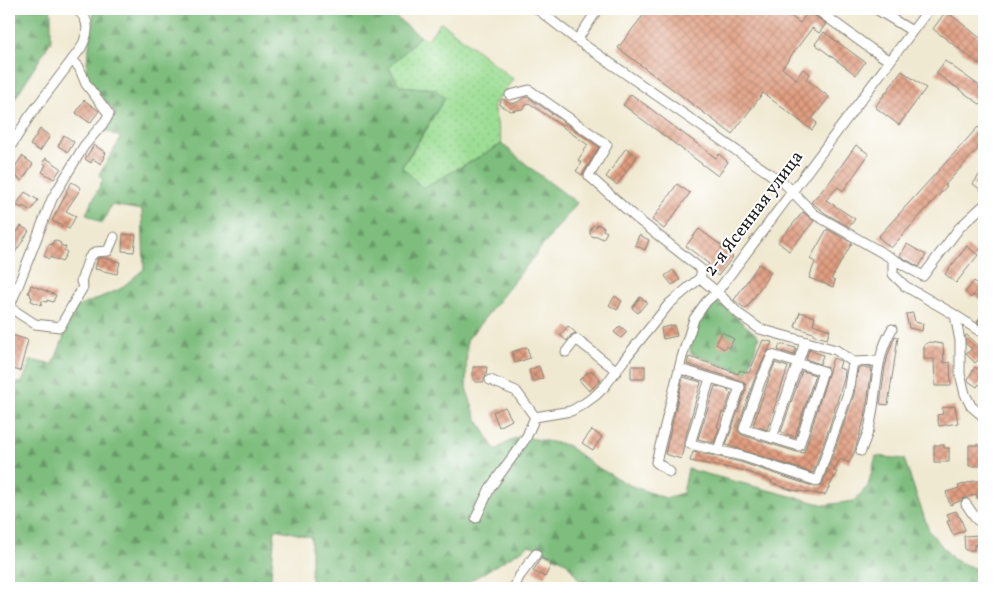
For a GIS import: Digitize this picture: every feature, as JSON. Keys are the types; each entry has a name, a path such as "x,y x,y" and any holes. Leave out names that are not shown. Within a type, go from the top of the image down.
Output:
{"street":[{"path":"9,148 29,117 82,48 86,40 87,22 81,12 75,9"},
{"path":"537,9 576,40 786,186 814,214 923,276 960,227 984,205"},
{"path":"576,40 598,9"},
{"path":"816,9 890,61"},
{"path":"876,9 912,31"},
{"name":"2-я Ясенная улица","path":"535,417 571,411 596,395 606,386 624,360 669,304 700,278 717,292 890,61 912,31 924,10"},
{"path":"72,60 79,66 86,84 109,114 84,146 52,199 9,307 36,324 60,327 82,287 80,281 89,258 95,252 108,251 114,237"},
{"path":"510,95 529,90 607,145 589,176 635,217 702,270 700,278"},
{"path":"893,259 893,274 905,286 984,334"},
{"path":"670,472 656,462 680,368 694,319 706,302 717,292 739,314 760,329 836,350 853,362 880,360"},
{"path":"955,315 960,341 960,374 965,394 971,406 984,417"},
{"path":"861,451 869,429 880,360 885,341 892,329"},
{"path":"566,352 576,339 616,371"},
{"path":"772,438 805,342"},
{"path":"772,355 822,371 799,446 772,438 744,429 760,382 772,355"},
{"path":"710,378 690,444 742,456 818,481 848,393 853,362"},
{"path":"680,368 740,387 718,450"},
{"path":"476,518 490,488 526,438 535,417 516,391 490,380"},
{"path":"966,504 977,520 984,519"},
{"path":"514,588 536,554"}],"green space":[{"path":"9,9 50,9 51,41 9,108"},
{"path":"94,9 385,9 420,36 389,68 400,86 435,89 445,98 402,167 423,188 502,144 577,203 467,340 466,388 476,417 495,450 519,436 567,445 595,466 629,485 665,498 683,493 688,469 825,505 854,501 868,486 876,456 904,459 929,531 954,560 984,572 984,588 591,588 582,584 566,562 530,545 458,588 311,588 311,537 275,529 270,588 9,588 9,383 22,383 31,360 53,365 75,308 120,289 144,269 142,210 111,205 102,224 86,214 103,180 99,175 121,138 102,129 116,113 85,78"},
{"path":"441,22 513,79 493,106 502,144 423,189 402,167 428,127 435,89 400,86 389,68 420,36 427,40"},
{"path":"715,299 759,337 747,374 690,353 696,321"}],"building":[{"path":"648,9 781,9 800,23 810,9 812,14 826,24 819,33 812,28 782,68 796,79 803,69 810,74 806,79 829,97 812,119 817,123 812,130 763,93 732,134 618,48"},
{"path":"946,11 984,41 984,68 933,29"},
{"path":"824,32 865,62 856,75 815,44"},
{"path":"945,61 984,89 984,107 936,73"},
{"path":"902,71 926,88 899,125 875,107"},
{"path":"631,94 716,158 719,154 728,162 718,176 623,105"},
{"path":"528,97 599,147 582,175 576,171 582,163 578,160 588,145 529,103 522,109 511,111 499,105 502,99 512,104"},
{"path":"84,100 99,111 90,123 76,113"},
{"path":"978,127 984,133 984,142 891,248 878,237"},
{"path":"40,129 50,136 40,151 30,145"},
{"path":"64,135 74,142 68,152 58,146"},
{"path":"94,145 106,153 101,164 93,159 91,163 85,159"},
{"path":"856,145 869,154 843,191 838,187 826,200 855,219 849,227 811,202 829,183"},
{"path":"626,148 637,156 617,185 606,177"},
{"path":"22,156 33,164 22,181 11,173"},
{"path":"46,158 61,168 54,179 42,172 46,165 43,162"},
{"path":"984,168 984,192 973,184"},
{"path":"72,182 81,188 66,211 76,216 69,229 52,221"},
{"path":"677,184 690,193 664,229 652,220"},
{"path":"25,192 38,200 31,211 23,206 22,208 16,205"},
{"path":"803,212 814,221 789,251 778,242"},
{"path":"597,224 604,227 603,230 607,232 603,239 590,234 593,225 596,227"},
{"path":"21,226 29,231 9,262 9,237 14,230 17,232"},
{"path":"699,229 733,257 718,276 708,268 709,264 686,246"},
{"path":"827,229 852,243 831,279 835,281 833,287 809,278 815,262 810,259"},
{"path":"123,234 136,235 134,252 122,251"},
{"path":"639,235 649,240 645,250 635,245"},
{"path":"54,240 66,247 64,250 67,252 62,262 44,256 49,244 52,245"},
{"path":"907,244 926,255 919,267 900,256"},
{"path":"967,246 978,255 956,283 945,274"},
{"path":"98,258 120,262 117,274 95,269"},
{"path":"759,264 771,272 746,309 734,300"},
{"path":"673,270 680,280 672,285 665,276"},
{"path":"974,281 980,286 984,282 984,292 979,299 974,295 971,298 965,292"},
{"path":"31,285 56,295 53,302 42,301 41,305 31,301 31,294 28,293"},
{"path":"615,296 622,301 617,310 609,305"},
{"path":"640,297 647,302 638,313 632,308"},
{"path":"800,312 815,317 813,324 830,330 827,339 795,327"},
{"path":"913,313 915,322 923,324 922,331 909,328 906,314"},
{"path":"984,313 984,327 977,322"},
{"path":"674,325 677,336 663,339 661,328"},
{"path":"568,326 576,333 571,335 567,341 560,335"},
{"path":"620,326 627,332 621,338 614,332"},
{"path":"722,332 734,339 729,348 726,346 724,349 716,344"},
{"path":"9,334 28,340 20,371 9,368"},
{"path":"967,335 984,351 984,354 975,363 966,354 972,349 966,344 965,336"},
{"path":"895,336 898,337 888,405 880,404 885,367"},
{"path":"763,340 772,342 754,380 738,427 738,432 742,435 804,453 833,358 841,361 839,368 845,370 830,425 813,473 726,445 746,385 742,381 687,364 689,357 738,374 740,370 749,373"},
{"path":"929,342 943,344 944,363 950,362 951,386 935,386 934,359 924,359 924,345"},
{"path":"780,344 796,348 794,355 778,350"},
{"path":"527,347 530,358 515,363 512,352"},
{"path":"809,350 823,355 820,364 806,359"},
{"path":"775,363 788,367 767,430 753,425"},
{"path":"539,366 543,378 532,382 529,370"},
{"path":"631,366 645,366 645,379 631,379"},
{"path":"473,367 487,367 484,382 475,382 475,379 473,379"},
{"path":"975,367 981,371 979,373 984,377 984,388 979,384 977,387 968,381"},
{"path":"858,368 872,368 865,417 849,463 840,459 834,471 837,472 825,495 792,490 742,470 690,461 693,452 710,455 740,462 815,487 821,486 854,395"},
{"path":"592,371 601,381 589,391 579,380"},
{"path":"802,371 815,375 795,437 781,432"},
{"path":"683,377 701,382 681,459 665,454"},
{"path":"715,386 729,390 728,392 731,393 724,413 722,412 714,443 698,439"},
{"path":"955,406 958,423 939,426 937,415 943,414 942,408"},
{"path":"505,407 512,420 499,427 493,412"},
{"path":"592,430 602,437 593,450 582,443"},
{"path":"934,445 944,445 944,448 949,448 949,462 934,462"},
{"path":"969,445 984,445 984,466 969,466"},
{"path":"974,481 984,481 984,498 977,498 977,494 950,505 946,492"},
{"path":"956,511 965,530 953,535 947,521 950,521 947,514"},
{"path":"979,535 980,545 974,545 974,550 965,550 964,536"},
{"path":"541,558 552,563 545,577 533,571"}]}
